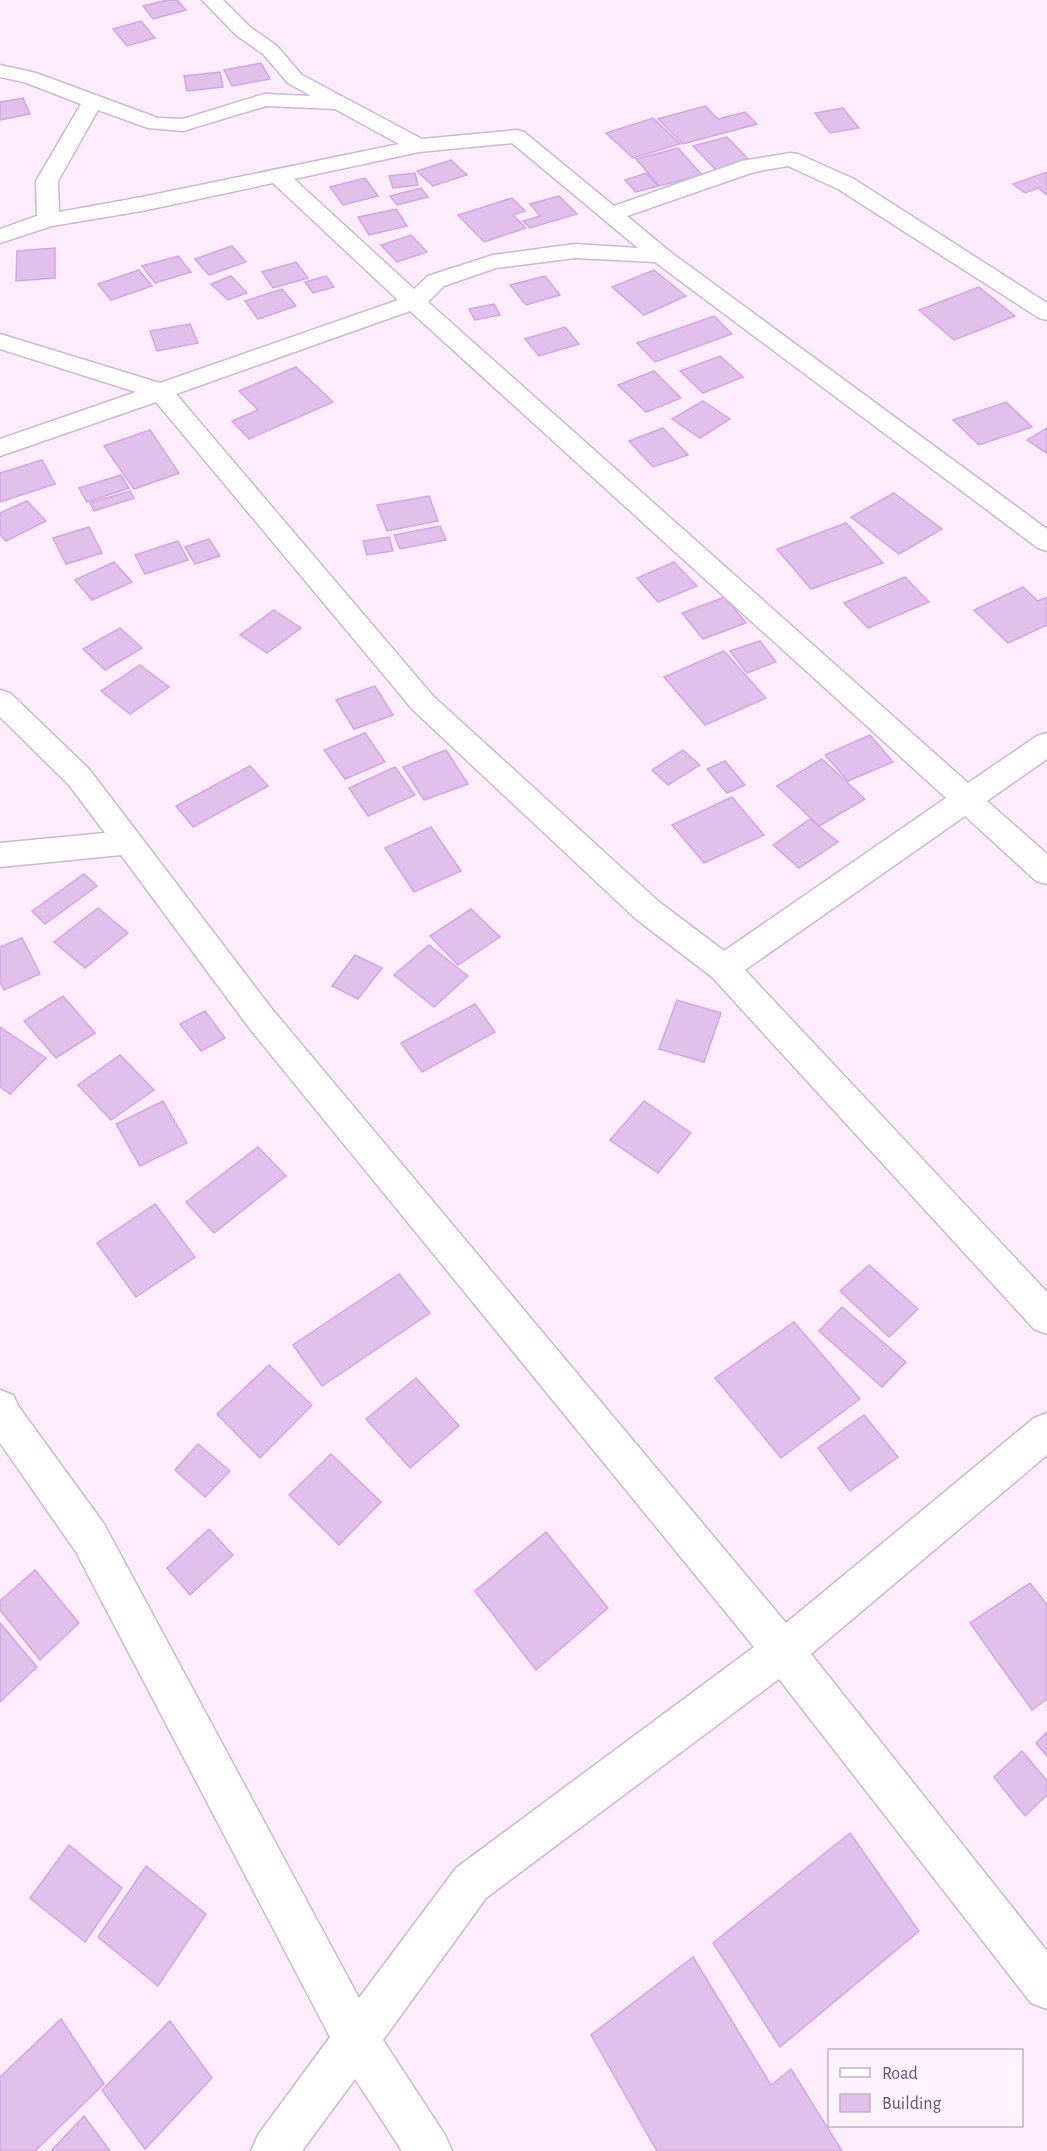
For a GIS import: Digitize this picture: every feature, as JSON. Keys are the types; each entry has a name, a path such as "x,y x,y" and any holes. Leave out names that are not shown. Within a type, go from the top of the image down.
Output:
{"street":[{"path":"212,0 243,31 270,50 295,79 419,146"},
{"path":"0,71 29,77 155,124 183,124 207,119 264,100 338,103"},
{"path":"48,220 47,181 93,101"},
{"path":"0,236 48,220 278,176 419,146 517,136 661,256 1047,542"},
{"path":"611,214 750,166 790,159 846,184 1047,313"},
{"path":"278,176 414,302 1047,872"},
{"path":"0,448 414,302 436,281 493,262 575,251 661,256"},
{"path":"0,341 160,392 423,703 647,910 723,968 1047,1317"},
{"path":"0,700 79,777 261,1019 783,1651 1047,1987"},
{"path":"723,968 1047,744"},
{"path":"0,855 128,843"},
{"path":"2,1417 90,1538 357,2041 429,2151"},
{"path":"274,2151 471,1883 783,1651 1047,1431"}],"building":[{"path":"177,0 186,10 153,19 143,6"},
{"path":"141,21 155,38 127,46 113,29"},
{"path":"261,63 270,79 232,86 224,70"},
{"path":"220,72 223,87 187,91 184,76"},
{"path":"23,98 30,114 0,120 0,102"},
{"path":"705,106 718,119 745,112 757,124 683,144 658,119"},
{"path":"843,108 859,128 830,133 815,113"},
{"path":"653,118 680,144 633,158 606,133"},
{"path":"727,137 750,161 716,170 693,146"},
{"path":"678,148 702,175 659,186 636,159"},
{"path":"451,160 467,175 433,186 417,171"},
{"path":"1047,172 1047,195 1038,188 1025,193 1013,184"},
{"path":"415,173 418,185 393,188 389,176"},
{"path":"646,173 658,186 636,192 625,180"},
{"path":"365,178 378,196 343,205 330,187"},
{"path":"421,188 428,197 397,205 390,196"},
{"path":"559,196 577,214 530,228 523,221 540,216 530,204"},
{"path":"512,198 525,211 513,215 526,228 484,242 458,215"},
{"path":"396,209 407,226 369,235 358,217"},
{"path":"411,235 427,252 397,262 381,245"},
{"path":"232,246 246,262 209,275 195,259"},
{"path":"55,248 55,278 16,281 17,251"},
{"path":"178,256 191,272 155,283 142,266"},
{"path":"296,262 308,278 273,288 262,272"},
{"path":"139,270 152,286 111,300 98,284"},
{"path":"654,270 686,296 644,315 612,287"},
{"path":"231,276 247,293 228,300 211,284"},
{"path":"326,276 334,287 313,293 305,282"},
{"path":"545,276 560,295 526,305 510,285"},
{"path":"979,287 1015,316 954,340 919,310"},
{"path":"282,289 296,306 258,319 245,301"},
{"path":"494,304 500,315 475,320 469,309"},
{"path":"714,316 732,334 655,362 637,343"},
{"path":"190,324 198,343 157,351 150,331"},
{"path":"565,327 579,344 539,356 525,339"},
{"path":"720,356 743,377 703,393 680,371"},
{"path":"296,367 333,402 249,439 232,421 258,410 239,391"},
{"path":"654,371 681,398 646,412 618,385"},
{"path":"703,401 730,419 700,438 672,419"},
{"path":"1006,402 1032,427 979,445 953,420"},
{"path":"663,428 688,455 653,467 629,441"},
{"path":"1047,428 1047,453 1027,440"},
{"path":"150,430 179,473 134,489 104,446"},
{"path":"42,460 55,484 0,502 0,473"},
{"path":"121,475 129,488 87,502 79,488"},
{"path":"130,491 134,498 94,511 90,503"},
{"path":"894,493 942,529 899,554 851,517"},
{"path":"429,496 438,521 387,531 377,505"},
{"path":"27,501 46,521 6,541 0,535 0,513"},
{"path":"846,523 883,563 811,589 777,549"},
{"path":"440,526 446,540 400,549 394,535"},
{"path":"89,527 102,553 66,564 53,538"},
{"path":"389,537 393,551 367,555 363,541"},
{"path":"209,539 220,556 195,564 185,547"},
{"path":"178,541 188,560 145,574 135,555"},
{"path":"114,562 132,582 92,600 75,580"},
{"path":"674,562 697,586 658,602 637,578"},
{"path":"905,577 929,602 868,628 844,603"},
{"path":"1023,587 1038,601 1047,597 1047,625 1008,643 974,610"},
{"path":"725,597 746,623 703,639 682,613"},
{"path":"274,610 301,628 267,653 240,635"},
{"path":"120,628 142,648 105,670 83,649"},
{"path":"760,641 776,662 747,673 730,651"},
{"path":"724,651 766,698 705,725 664,677"},
{"path":"140,665 169,687 130,714 101,691"},
{"path":"375,686 393,715 354,729 336,700"},
{"path":"365,733 385,762 345,779 324,750"},
{"path":"870,735 893,762 848,781 825,755"},
{"path":"446,750 468,784 424,800 403,767"},
{"path":"683,750 700,765 668,785 652,770"},
{"path":"822,759 865,799 819,826 777,786"},
{"path":"725,761 745,785 727,793 707,769"},
{"path":"250,766 268,786 193,827 176,806"},
{"path":"395,767 415,795 368,816 349,788"},
{"path":"732,797 764,835 704,863 672,825"},
{"path":"810,819 838,842 799,868 773,845"},
{"path":"431,827 461,871 414,892 385,848"},
{"path":"84,874 97,886 45,924 32,911"},
{"path":"98,908 128,933 85,968 54,942"},
{"path":"471,909 500,937 458,965 430,936"},
{"path":"22,938 40,974 4,990 0,982 0,947"},
{"path":"429,945 468,976 434,1007 394,975"},
{"path":"355,955 382,968 358,999 332,986"},
{"path":"63,996 95,1033 56,1058 24,1021"},
{"path":"677,1000 721,1013 704,1062 659,1049"},
{"path":"475,1004 495,1032 422,1072 401,1043"},
{"path":"205,1011 225,1038 201,1051 180,1024"},
{"path":"0,1027 46,1058 10,1094 0,1087"},
{"path":"120,1055 154,1090 111,1120 78,1085"},
{"path":"163,1101 187,1143 140,1166 116,1124"},
{"path":"644,1101 691,1133 658,1173 610,1140"},
{"path":"258,1147 286,1176 214,1233 186,1202"},
{"path":"155,1204 195,1257 136,1297 97,1243"},
{"path":"869,1265 918,1309 889,1337 840,1291"},
{"path":"399,1274 430,1313 322,1386 293,1345"},
{"path":"842,1307 906,1362 882,1387 819,1331"},
{"path":"794,1322 860,1399 781,1458 715,1378"},
{"path":"269,1365 312,1405 260,1458 217,1414"},
{"path":"416,1378 459,1426 410,1468 366,1419"},
{"path":"864,1415 898,1457 850,1491 818,1448"},
{"path":"198,1444 230,1471 205,1497 175,1470"},
{"path":"331,1454 381,1502 339,1545 289,1495"},
{"path":"209,1529 233,1555 190,1595 167,1568"},
{"path":"546,1532 608,1608 536,1670 475,1591"},
{"path":"35,1570 79,1623 40,1660 0,1610 0,1601"},
{"path":"1030,1583 1047,1605 1047,1699 1032,1710 970,1623"},
{"path":"0,1623 37,1667 0,1702"},
{"path":"1047,1732 1047,1756 1036,1743"},
{"path":"1022,1751 1047,1781 1047,1795 1025,1816 994,1777"},
{"path":"850,1833 919,1931 780,2047 713,1943"},
{"path":"69,1845 122,1888 85,1942 30,1898"},
{"path":"146,1866 206,1914 158,1986 98,1937"},
{"path":"693,1957 771,2085 791,2069 842,2151 657,2151 591,2035"},
{"path":"61,2019 104,2084 35,2151 0,2151 0,2077"},
{"path":"170,2021 212,2078 145,2149 102,2090"},
{"path":"84,2116 110,2151 51,2151"}]}
